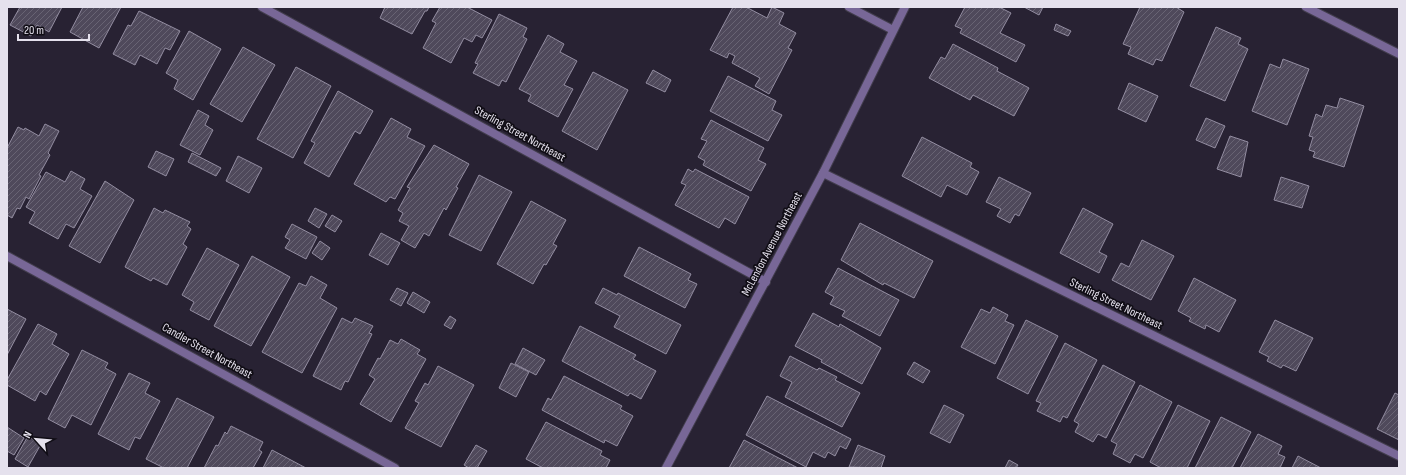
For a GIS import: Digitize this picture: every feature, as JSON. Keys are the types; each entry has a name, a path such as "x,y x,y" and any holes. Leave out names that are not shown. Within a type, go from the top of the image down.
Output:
{"street":[{"name":"Sterling Street Northeast","path":"262,7 766,282"},
{"path":"849,7 893,30"},
{"name":"McLendon Avenue Northeast","path":"666,468 823,173 905,7"},
{"path":"1306,7 1399,54"},
{"name":"Sterling Street Northeast","path":"823,173 1399,456"},
{"name":"Candler Street Northeast","path":"7,256 395,468"}],"building":[{"path":"20,7 62,7 49,32 37,25 31,36 10,25"},
{"path":"83,7 121,7 99,48 70,32"},
{"path":"385,7 429,7 427,11 425,11 412,34 380,18"},
{"path":"440,7 467,7 492,20 482,38 476,35 472,42 464,38 451,63 423,48 436,23 432,21"},
{"path":"733,7 746,7 767,18 772,7 784,13 779,24 796,33 788,48 792,50 769,94 755,86 760,78 732,63 735,56 729,53 727,58 710,50"},
{"path":"965,7 999,7 1011,13 1000,33 1025,45 1016,62 960,33 962,29 955,26"},
{"path":"1024,7 1043,7 1039,15"},
{"path":"1140,7 1176,7 1184,12 1162,61 1156,59 1153,65 1128,54 1131,47 1123,44"},
{"path":"139,11 180,31 170,50 165,48 157,64 140,55 135,65 113,54 128,25 131,26"},
{"path":"499,14 527,28 523,37 527,39 506,82 502,80 499,86 473,73 478,64 475,63"},
{"path":"1056,24 1071,31 1068,36 1054,30"},
{"path":"1216,27 1241,38 1238,44 1248,49 1225,101 1190,86"},
{"path":"189,31 221,49 193,100 174,89 178,80 166,73"},
{"path":"548,35 564,44 560,52 577,61 564,85 573,89 558,117 528,101 531,95 519,89"},
{"path":"953,44 998,68 997,71 1029,88 1014,116 973,95 970,100 929,78 941,57 945,59"},
{"path":"243,47 275,65 242,122 210,104"},
{"path":"1283,59 1309,69 1287,125 1252,111 1270,64 1280,68"},
{"path":"296,67 331,86 293,158 257,139"},
{"path":"653,70 671,80 665,92 646,83"},
{"path":"593,72 628,90 597,150 562,131"},
{"path":"728,76 776,101 772,110 782,115 768,141 710,111"},
{"path":"1129,83 1158,96 1146,122 1118,109"},
{"path":"338,91 373,111 360,134 355,131 329,177 304,163 315,143 311,141"},
{"path":"1340,98 1364,106 1344,167 1313,157 1315,152 1309,150 1313,137 1309,136 1316,114 1322,117 1326,105 1337,108"},
{"path":"198,110 209,116 205,125 213,130 200,155 180,145"},
{"path":"391,118 411,129 407,137 425,146 395,199 390,197 386,202 354,184"},
{"path":"1206,118 1225,126 1215,148 1196,140"},
{"path":"711,120 764,148 758,160 766,164 751,191 703,165 705,161 698,157 707,141 701,139"},
{"path":"45,124 59,131 48,153 50,155 39,175 41,176 29,199 26,197 20,209 17,208 12,218 7,215 7,148 18,127 24,130 25,128 39,136"},
{"path":"1230,136 1248,142 1241,177 1217,169"},
{"path":"922,137 972,163 970,167 979,172 967,195 947,185 941,197 902,176"},
{"path":"434,145 469,164 456,187 458,188 446,210 444,208 429,236 424,233 415,248 401,240 409,226 399,221 403,213 398,210 410,188 407,187"},
{"path":"156,151 174,159 166,176 148,167"},
{"path":"192,153 221,168 216,176 188,162"},
{"path":"238,156 262,168 249,193 226,181"},
{"path":"688,169 693,172 695,169 749,197 735,224 725,218 719,228 675,205 686,185 681,183"},
{"path":"71,171 85,179 80,189 92,196 74,228 66,224 58,239 29,223 35,212 26,207 46,172 65,182"},
{"path":"479,175 512,192 481,251 449,235"},
{"path":"999,177 1031,193 1019,216 1015,214 1010,223 997,216 1001,209 986,202"},
{"path":"1281,177 1309,186 1302,208 1274,200"},
{"path":"105,181 134,200 100,263 69,246"},
{"path":"531,201 566,220 553,244 557,246 546,265 544,264 533,284 497,264"},
{"path":"154,208 163,213 165,210 190,222 187,226 191,229 183,244 187,247 167,285 153,278 151,281 125,267"},
{"path":"315,208 327,214 319,228 308,221"},
{"path":"1083,208 1113,224 1099,252 1107,256 1099,273 1060,253"},
{"path":"332,215 342,221 335,232 325,226"},
{"path":"860,223 933,261 914,298 884,283 883,285 841,260"},
{"path":"292,224 317,237 306,259 285,248 290,240 285,237"},
{"path":"381,233 400,243 388,265 369,255"},
{"path":"1142,240 1174,256 1151,300 1112,280 1121,263 1129,267"},
{"path":"320,241 330,248 322,260 312,253"},
{"path":"639,247 691,274 688,280 697,284 685,308 624,276"},
{"path":"207,248 239,265 209,320 190,310 194,302 182,295"},
{"path":"252,256 290,277 251,346 214,326"},
{"path":"838,268 899,300 880,336 842,316 845,311 830,304 834,297 825,292"},
{"path":"311,276 327,285 320,298 337,308 302,373 262,352 299,283 306,286"},
{"path":"1194,278 1236,300 1219,332 1206,325 1205,329 1189,321 1191,318 1178,311"},
{"path":"397,288 408,293 401,306 390,300"},
{"path":"603,288 617,295 618,293 681,325 666,354 614,327 620,316 595,303"},
{"path":"413,292 430,302 424,313 407,303"},
{"path":"993,307 1008,315 1005,321 1014,325 995,364 961,347 981,309 990,313"},
{"path":"7,309 26,319 7,355"},
{"path":"813,313 839,327 840,324 881,348 862,384 795,346"},
{"path":"450,316 456,320 451,329 444,325"},
{"path":"342,318 352,323 355,318 373,326 369,333 372,334 348,382 345,381 341,390 313,376"},
{"path":"1026,320 1058,336 1028,394 997,378"},
{"path":"1275,320 1313,338 1296,371 1283,365 1281,368 1267,361 1269,357 1259,352"},
{"path":"38,324 57,334 52,344 69,354 46,395 40,391 35,401 7,385 7,380"},
{"path":"580,326 636,355 633,359 656,371 641,399 630,393 628,396 562,361"},
{"path":"401,339 420,350 417,354 426,359 391,422 360,404 375,379 369,375 378,358 380,359 390,340 398,344"},
{"path":"1065,343 1097,360 1067,418 1063,416 1060,422 1037,411 1041,403 1036,401"},
{"path":"523,348 545,360 536,375 515,364"},
{"path":"82,350 108,363 105,368 116,374 91,425 72,415 65,428 48,419"},
{"path":"790,356 817,370 819,368 837,377 835,380 860,393 842,427 785,397 792,382 780,376"},
{"path":"914,362 930,371 923,383 907,374"},
{"path":"511,363 529,372 516,397 499,388"},
{"path":"1103,365 1135,382 1106,438 1098,434 1093,442 1075,432 1079,424 1074,421"},
{"path":"438,366 474,385 441,447 405,428 419,403 415,401 425,383 428,385"},
{"path":"129,373 150,383 145,393 160,401 140,439 135,437 129,450 98,434"},
{"path":"564,376 622,406 620,409 633,416 617,446 605,440 604,443 542,410 548,398 551,400"},
{"path":"1140,385 1172,402 1143,458 1135,454 1130,463 1113,454 1117,444 1111,441"},
{"path":"1395,393 1399,395 1399,440 1377,429"},
{"path":"767,396 851,439 846,449 840,446 835,456 828,452 825,458 813,452 806,467 746,435"},
{"path":"177,398 214,417 187,468 164,468 146,459"},
{"path":"944,405 964,415 950,443 930,433"},
{"path":"1178,405 1210,421 1187,468 1161,468 1150,462"},
{"path":"1221,417 1251,432 1232,468 1195,468"},
{"path":"546,422 602,451 600,455 610,460 606,468 543,468 526,459"},
{"path":"231,426 263,442 259,450 262,452 253,468 204,468 216,445 218,446 225,432 227,434"},
{"path":"7,427 24,438 14,455 7,451"},
{"path":"1258,434 1282,446 1278,454 1285,457 1280,468 1240,468"},
{"path":"28,436 41,444 28,467 15,459"},
{"path":"744,440 798,468 729,468"},
{"path":"476,445 487,451 477,468 469,468 464,465"},
{"path":"858,445 885,456 881,468 849,467"},
{"path":"272,450 306,468 263,468"},
{"path":"1298,456 1321,468 1292,468"},
{"path":"1009,460 1018,465 1016,468 1005,468"}]}
